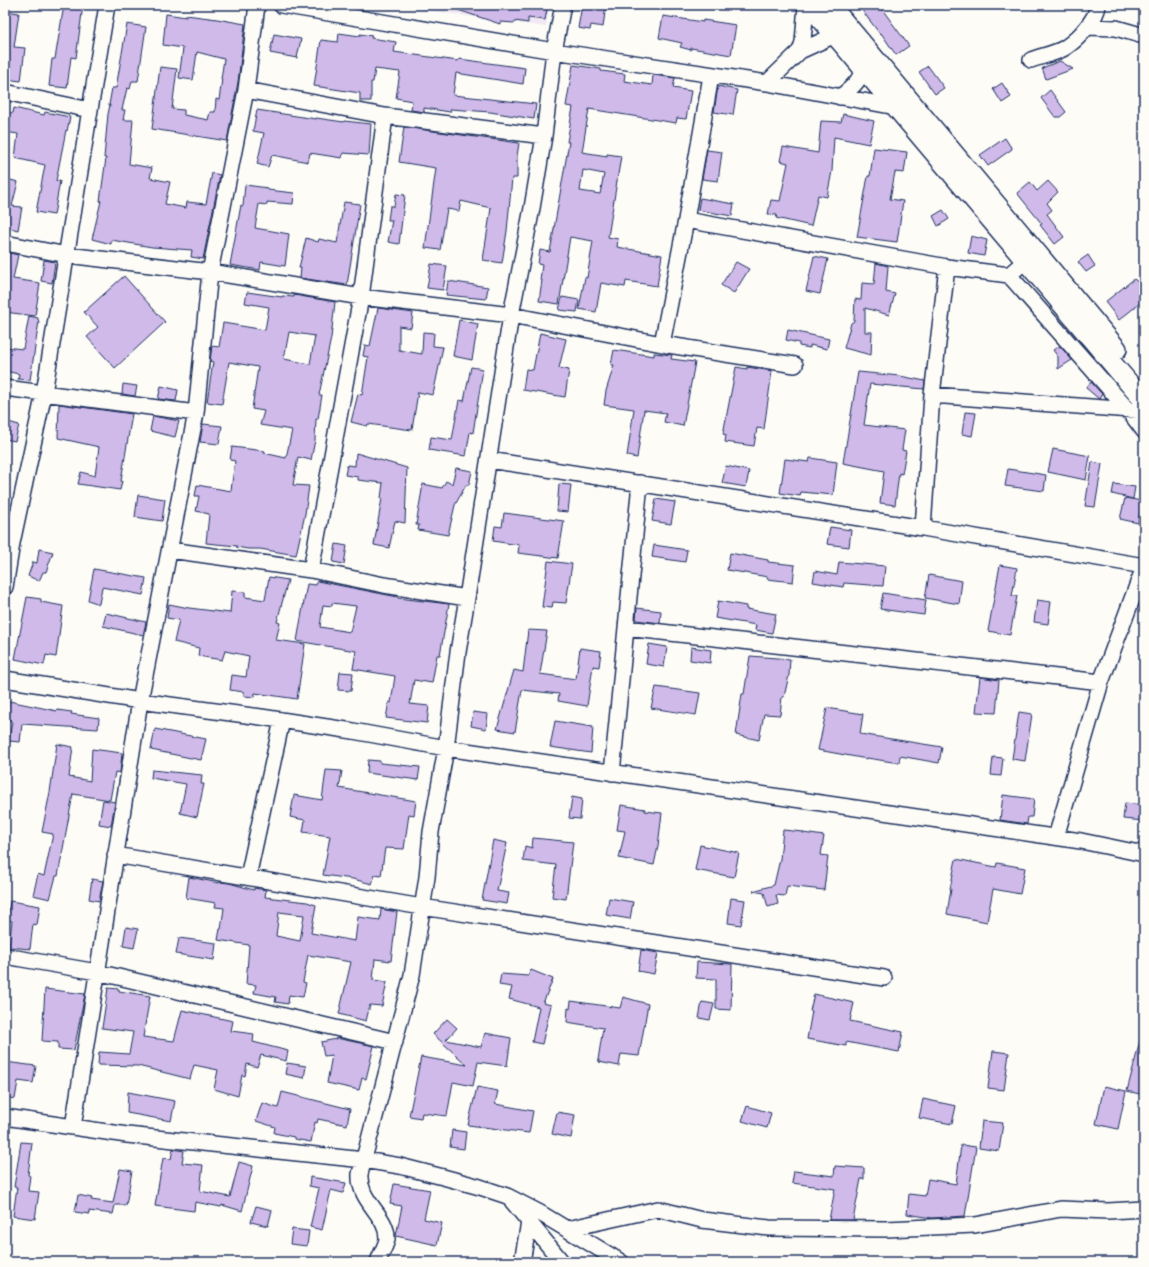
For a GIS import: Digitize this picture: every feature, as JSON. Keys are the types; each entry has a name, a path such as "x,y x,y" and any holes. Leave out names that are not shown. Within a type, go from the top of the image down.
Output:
{"main road":[{"path":"807,5 850,38 1144,381"},
{"path":"830,5 850,38 864,69 1025,261 1136,406"}],"street":[{"path":"5,587 8,543 44,393 107,5"},
{"path":"73,1127 140,701 196,413 210,272 246,90 257,5"},
{"path":"281,5 767,84 896,107"},
{"path":"378,1262 387,1239 382,1222 361,1188 360,1174 412,975 427,877 431,832 446,748 458,652 468,598 511,315 532,208 544,136 554,50 563,5"},
{"path":"800,51 807,5"},
{"path":"1031,60 1066,47 1088,27 1098,9 1098,5"},
{"path":"1088,27 1116,28 1144,36"},
{"path":"767,84 800,51 850,38 864,69 853,88 840,97"},
{"path":"662,344 686,220 711,76"},
{"path":"246,90 385,116 544,136"},
{"path":"5,92 90,110"},
{"path":"312,570 361,297 385,116"},
{"path":"686,220 947,267 1009,275 1136,406 1144,411"},
{"path":"5,243 66,255 210,272 361,297 511,315 662,344 795,365"},
{"path":"1009,275 1025,261"},
{"path":"923,528 932,395 947,267"},
{"path":"5,388 196,413"},
{"path":"932,395 1136,406"},
{"path":"1136,406 1144,431"},
{"path":"489,460 923,528 1144,567 1101,682 1056,837"},
{"path":"612,773 640,483"},
{"path":"170,550 312,570 468,598"},
{"path":"626,628 1101,682"},
{"path":"5,679 140,701 282,720 446,748 612,773 1056,837 1144,854"},
{"path":"248,877 282,720"},
{"path":"115,855 422,907 884,978"},
{"path":"5,956 97,972 395,1042"},
{"path":"5,1117 127,1135 364,1160 400,1166 480,1187 507,1196 567,1229 621,1262"},
{"path":"507,1196 562,1262"},
{"path":"567,1229 658,1209 702,1220 769,1228 886,1229 975,1225 1061,1209 1108,1211 1144,1209"},
{"path":"522,1262 529,1222"}],"shaded area":[{"path":"389,5 549,5 546,27"}],"building":[{"path":"64,5 83,5 76,58 71,57 67,88 49,86 52,59 55,59"},
{"path":"449,5 548,5 545,20 528,18 528,23 515,21 515,23 500,22 500,24 449,7"},
{"path":"582,5 606,5 603,27 591,25 590,30 578,28"},
{"path":"858,5 879,5 909,46 896,55 881,33 880,34"},
{"path":"5,11 19,13 14,47 25,48 21,81 5,79"},
{"path":"166,14 186,17 186,15 245,24 238,82 227,141 152,129 160,67 177,69 172,109 184,110 184,115 208,120 210,112 215,112 216,99 219,100 222,79 224,59 197,52 193,80 179,78 183,48 163,45"},
{"path":"663,16 736,25 731,55 691,48 691,50 680,47 682,43 659,38"},
{"path":"127,24 146,27 138,81 132,81 130,89 127,88 122,110 125,110 123,120 133,120 129,164 152,168 150,178 170,182 165,204 186,208 187,202 206,204 212,173 220,175 203,259 191,257 192,250 152,247 111,240 111,244 92,239 101,201 106,158 104,158 109,105 112,88 116,88"},
{"path":"339,33 360,36 360,34 372,36 371,38 396,42 394,52 525,68 523,84 456,73 453,95 536,104 534,119 490,112 451,109 450,112 424,108 424,112 411,110 412,101 396,98 400,72 375,69 373,82 371,82 371,101 360,101 360,93 314,86 321,40 338,42"},
{"path":"274,34 301,39 297,58 270,53"},
{"path":"1060,61 1073,69 1046,79 1042,68"},
{"path":"573,65 625,74 624,81 652,85 653,75 675,78 673,88 691,91 686,119 677,118 676,123 589,109 582,152 607,156 607,154 621,156 608,237 618,239 617,247 662,255 657,286 626,281 625,287 601,283 596,312 579,309 585,277 587,278 593,241 570,237 559,304 539,301 542,280 540,280 542,265 538,264 540,250 550,252 569,142 567,142 573,107 566,106","holes":["583,170 604,174 600,194 580,191"]},
{"path":"928,66 944,88 935,94 919,72"},
{"path":"1002,83 1011,97 1002,103 993,89"},
{"path":"718,86 737,90 733,115 714,112"},
{"path":"1050,90 1066,112 1060,117 1055,117 1041,98"},
{"path":"14,108 44,115 45,112 70,117 56,181 60,181 54,215 36,212 45,165 15,158 18,134 5,132 5,112 13,113"},
{"path":"257,110 316,119 371,124 369,155 343,153 342,158 310,153 308,162 272,155 268,167 257,164 264,133 253,131"},
{"path":"843,114 874,121 869,144 834,137 832,171 827,197 818,195 811,226 776,218 777,215 768,214 771,200 780,201 788,163 780,161 783,147 818,153 821,121 841,122"},
{"path":"404,127 519,143 517,156 517,178 512,178 507,231 502,263 483,260 491,208 461,201 459,211 447,209 440,250 425,248 436,168 399,162"},
{"path":"1005,138 1012,149 988,166 980,155"},
{"path":"874,148 907,152 904,173 895,172 890,199 903,201 897,242 857,237 868,176 870,176"},
{"path":"707,150 722,152 718,181 702,179"},
{"path":"7,179 18,182 12,206 22,207 18,230 5,227 5,189"},
{"path":"1048,181 1058,192 1047,203 1052,210 1047,214 1064,237 1055,244 1040,225 1042,224 1017,193 1030,182 1037,191"},
{"path":"245,185 268,188 268,190 294,193 293,204 267,202 267,205 259,204 255,228 289,234 285,266 261,262 260,270 230,265 241,205 243,206"},
{"path":"396,194 405,195 399,244 388,242 392,220 388,220 390,206 394,206"},
{"path":"700,198 734,204 732,216 698,210"},
{"path":"344,202 360,204 347,285 300,278 301,268 299,268 306,238 318,242 319,239 337,243"},
{"path":"943,210 949,219 938,226 933,216"},
{"path":"971,236 987,240 984,256 968,253"},
{"path":"5,252 18,255 13,279 40,283 35,316 5,312"},
{"path":"1088,255 1095,266 1086,272 1078,262"},
{"path":"814,256 828,259 820,294 806,291"},
{"path":"44,260 55,262 52,283 41,281"},
{"path":"736,262 749,269 734,293 721,285"},
{"path":"876,263 888,266 886,292 895,294 889,315 865,308 865,332 872,332 871,355 844,348 851,323 854,321 855,299 861,300 862,283 874,284"},
{"path":"431,264 447,266 443,290 427,288"},
{"path":"124,276 165,322 115,368 87,337 98,327 84,312"},
{"path":"1134,279 1144,287 1144,300 1119,320 1105,302"},
{"path":"448,281 488,287 486,299 446,295"},
{"path":"247,292 282,297 294,297 294,295 335,302 331,338 319,395 322,395 318,419 316,419 315,440 311,460 298,457 293,485 309,486 305,514 296,555 206,543 209,514 196,511 199,496 195,496 197,485 231,491 235,461 230,460 232,447 265,451 264,453 286,458 292,430 260,425 264,411 252,409 258,367 229,362 222,404 207,402 213,362 210,361 212,346 219,347 223,323 265,330 269,307 245,303","holes":["289,332 315,336 310,364 284,359"]},
{"path":"562,297 579,300 577,312 559,310"},
{"path":"378,308 413,313 411,328 399,326 399,350 422,354 423,332 434,333 433,346 443,347 433,395 418,392 412,430 368,424 367,426 351,422 358,394 362,395 368,357 363,356 365,345 370,346"},
{"path":"29,316 38,318 39,321 30,380 18,379 19,374 5,371 5,347 23,349"},
{"path":"459,320 478,324 472,360 453,356"},
{"path":"788,330 829,339 827,349 810,345 810,348 799,346 799,343 786,340"},
{"path":"540,333 566,339 559,368 569,370 565,397 523,390 526,369 533,370"},
{"path":"1060,346 1072,360 1058,369 1058,357 1053,350"},
{"path":"614,350 654,356 654,353 672,355 671,359 695,362 683,426 664,422 666,413 644,410 637,458 627,456 634,409 604,405 606,391 614,365 611,365"},
{"path":"471,367 483,369 473,433 470,432 466,456 429,450 431,437 452,440 459,400 464,401"},
{"path":"736,367 747,369 747,367 772,371 764,429 757,428 754,446 725,442 726,435 723,434"},
{"path":"858,372 900,376 925,381 924,389 870,384 864,425 905,430 902,450 906,451 902,474 899,473 895,505 880,503 884,471 843,463"},
{"path":"1091,382 1102,394 1099,399 1086,388"},
{"path":"123,384 137,386 135,396 122,394"},
{"path":"161,386 178,390 176,401 158,399"},
{"path":"59,404 132,414 120,490 78,484 81,472 95,476 99,447 58,438"},
{"path":"965,412 976,413 972,436 962,434"},
{"path":"153,416 179,421 175,437 150,431"},
{"path":"5,421 19,425 15,441 5,439"},
{"path":"203,424 222,426 219,444 200,442"},
{"path":"1053,449 1090,456 1086,480 1048,472"},
{"path":"356,453 407,468 405,523 395,521 389,548 374,545 383,483 358,480 358,477 345,475 347,465 355,466"},
{"path":"810,458 837,462 833,495 801,492 800,496 780,493 785,459 809,462"},
{"path":"1092,462 1102,464 1095,507 1085,506"},
{"path":"726,466 749,471 746,487 722,483"},
{"path":"456,468 472,471 469,485 466,485 455,505 448,535 418,530 419,525 416,525 423,484 442,488 446,481 452,484"},
{"path":"1008,469 1046,475 1044,491 1005,486"},
{"path":"559,484 571,485 568,512 557,511"},
{"path":"1114,484 1135,487 1133,499 1112,494"},
{"path":"138,495 165,499 162,521 135,517"},
{"path":"1125,498 1142,501 1138,523 1120,519"},
{"path":"656,499 675,502 671,524 652,521"},
{"path":"504,513 564,521 558,558 518,553 519,545 493,541 495,526 502,527"},
{"path":"830,527 851,530 849,547 827,544"},
{"path":"336,544 347,546 344,564 333,562"},
{"path":"654,545 687,550 685,562 652,557"},
{"path":"39,549 53,552 46,572 43,572 39,581 28,576 33,562 37,563"},
{"path":"730,553 768,560 768,562 795,565 793,582 767,579 768,577 727,570"},
{"path":"548,561 572,564 566,603 553,602 552,608 542,607"},
{"path":"839,562 885,566 883,586 844,583 843,587 813,582 815,571 837,575"},
{"path":"1000,565 1017,568 1012,596 1017,596 1010,635 988,631"},
{"path":"94,569 146,578 143,595 102,587 99,604 88,600"},
{"path":"929,575 962,581 959,604 925,598"},
{"path":"269,577 288,580 277,622 280,623 276,640 305,644 297,699 255,693 254,697 244,696 244,692 230,690 232,675 246,677 249,656 225,651 222,660 198,656 199,648 174,642 179,620 167,618 169,604 230,613 232,591 245,592 245,597 265,600"},
{"path":"317,581 398,598 449,604 440,655 437,655 432,683 414,680 410,704 429,706 427,723 386,718 389,702 391,703 395,676 353,669 356,651 297,641 307,584 316,585","holes":["332,603 356,606 350,632 320,627 323,605 332,606"]},
{"path":"883,593 926,600 924,615 880,609"},
{"path":"27,597 41,599 41,602 63,606 56,657 46,655 44,665 15,659"},
{"path":"1037,600 1051,602 1048,624 1034,622"},
{"path":"718,601 746,606 746,609 776,614 772,633 755,630 756,625 715,618"},
{"path":"637,608 661,611 660,623 636,620"},
{"path":"106,613 146,622 143,635 103,626"},
{"path":"528,630 547,631 540,674 576,679 580,648 601,651 599,667 593,666 587,706 558,701 559,694 522,690 515,732 497,729 514,670 523,672"},
{"path":"649,644 667,647 664,667 646,664"},
{"path":"691,647 711,650 710,663 690,660"},
{"path":"750,656 790,659 789,675 784,697 782,697 780,715 764,714 759,740 736,735 742,694 744,694"},
{"path":"340,672 353,673 351,691 338,690"},
{"path":"980,677 999,680 996,713 976,712"},
{"path":"656,687 700,693 696,715 651,708"},
{"path":"9,701 57,711 72,712 71,714 99,718 98,729 22,724 20,742 9,741 12,721 5,719"},
{"path":"827,708 863,714 860,734 942,747 939,763 900,756 899,763 818,750"},
{"path":"473,712 488,714 486,729 471,726"},
{"path":"1019,712 1032,714 1025,761 1012,759"},
{"path":"555,721 593,727 591,753 550,747"},
{"path":"155,729 206,739 201,760 151,750"},
{"path":"57,744 73,747 69,777 90,781 92,749 122,753 120,773 115,772 110,800 73,794 58,876 56,876 50,899 33,895 38,874 44,876 53,834 42,832"},
{"path":"993,757 1003,758 1001,776 991,775"},
{"path":"368,760 380,761 380,763 420,767 418,780 367,773"},
{"path":"152,770 202,775 201,784 204,784 197,817 180,813 186,784 151,778"},
{"path":"326,770 342,771 339,788 416,801 414,815 409,814 404,849 385,848 381,876 375,875 372,884 353,879 323,875 330,836 303,832 305,820 290,817 294,795 322,800"},
{"path":"1003,795 1034,799 1032,817 1028,817 1027,824 1000,820"},
{"path":"572,797 582,799 580,819 569,818"},
{"path":"103,800 115,802 111,826 99,824"},
{"path":"1125,803 1144,805 1144,821 1123,819"},
{"path":"621,805 645,809 645,811 662,813 654,865 619,858 625,831 617,830"},
{"path":"783,830 824,836 821,855 828,856 824,890 787,886 785,896 776,895 778,904 768,907 764,893 753,891 774,885 780,859"},
{"path":"533,838 573,842 566,899 552,897 556,865 523,861 525,846 532,848"},
{"path":"493,840 507,843 497,891 509,893 507,904 482,900"},
{"path":"700,845 739,853 734,877 695,870"},
{"path":"956,859 996,867 997,863 1025,868 1020,894 993,889 987,922 947,914"},
{"path":"189,877 219,883 229,883 254,890 254,888 266,890 265,897 307,902 316,905 311,933 355,941 358,917 380,920 381,909 397,912 391,961 375,959 373,980 387,982 382,1006 370,1005 366,1021 339,1014 351,962 308,955 303,982 306,983 303,997 289,995 288,1004 275,1002 276,997 254,993 256,985 246,984 249,945 218,940 224,908 215,907 216,903 186,898","holes":["279,912 304,915 300,941 276,936"]},
{"path":"92,879 103,881 99,901 89,899"},
{"path":"609,898 633,902 630,919 606,915"},
{"path":"731,898 745,900 741,925 728,923"},
{"path":"10,901 40,906 37,925 33,924 30,949 9,947 12,921 7,920"},
{"path":"126,927 138,929 134,948 123,946"},
{"path":"179,938 216,943 214,960 176,954"},
{"path":"641,950 658,953 654,974 638,971"},
{"path":"697,962 732,964 731,1010 716,1009 716,979 696,978"},
{"path":"531,970 553,979 543,1003 551,1005 542,1044 532,1042 539,1007 509,999 512,987 499,985 501,974 528,976"},
{"path":"108,988 150,996 143,1037 174,1041 182,1010 233,1021 231,1031 254,1034 253,1042 288,1051 286,1061 261,1055 257,1067 247,1064 245,1076 242,1075 238,1096 214,1089 218,1070 194,1065 190,1079 138,1066 98,1065 99,1052 129,1054 133,1032 102,1028"},
{"path":"45,989 85,994 74,1050 58,1049 58,1042 42,1041"},
{"path":"814,994 854,1003 850,1021 903,1032 899,1052 846,1042 846,1046 807,1039 812,1011 810,1011"},
{"path":"623,997 648,1004 639,1056 621,1054 619,1066 599,1062 598,1060 603,1028 567,1022 568,1008 570,1009 571,1001 620,1008"},
{"path":"702,1002 714,1004 710,1020 699,1018"},
{"path":"447,1019 457,1028 446,1040 481,1047 485,1033 511,1038 507,1066 478,1062 473,1086 453,1082 447,1116 422,1113 421,1118 409,1116 421,1057 467,1065 433,1034"},
{"path":"336,1038 374,1046 366,1079 362,1078 359,1090 327,1083 332,1055 324,1056 321,1042"},
{"path":"1140,1041 1144,1041 1144,1095 1127,1091"},
{"path":"993,1051 1009,1053 1004,1090 988,1088"},
{"path":"5,1062 36,1066 33,1083 18,1081 15,1099 5,1097"},
{"path":"287,1063 306,1066 304,1078 285,1074"},
{"path":"1104,1086 1126,1091 1118,1129 1096,1124"},
{"path":"477,1087 498,1091 495,1104 533,1111 529,1133 468,1125"},
{"path":"128,1092 175,1101 171,1121 127,1113"},
{"path":"282,1092 350,1109 347,1125 318,1119 317,1123 315,1122 311,1142 274,1133 275,1127 256,1121 262,1103 278,1108"},
{"path":"923,1099 956,1106 952,1124 919,1118"},
{"path":"747,1106 771,1113 767,1128 742,1121"},
{"path":"557,1112 575,1115 571,1138 552,1134"},
{"path":"982,1121 1003,1123 999,1151 979,1148"},
{"path":"452,1130 466,1132 464,1149 450,1147"},
{"path":"21,1142 32,1143 28,1175 30,1176 28,1191 39,1192 35,1219 13,1216 17,1187 14,1187"},
{"path":"961,1145 976,1147 965,1216 932,1218 907,1214 909,1194 925,1196 928,1179 956,1184"},
{"path":"173,1149 184,1151 182,1163 203,1165 200,1191 230,1197 239,1162 253,1166 242,1211 222,1205 221,1207 195,1202 194,1211 155,1206 163,1158 171,1159"},
{"path":"835,1166 864,1168 864,1179 861,1179 853,1220 829,1220 835,1189 792,1183 794,1171 834,1176"},
{"path":"120,1169 132,1171 126,1205 115,1205 113,1214 89,1211 89,1214 75,1212 78,1195 92,1198 91,1200 113,1203"},
{"path":"310,1177 346,1183 343,1193 331,1190 322,1230 310,1227 319,1188 309,1186"},
{"path":"394,1184 430,1190 424,1219 442,1223 437,1245 396,1236 402,1206 390,1204"},
{"path":"256,1206 272,1210 268,1226 251,1222"},
{"path":"292,1229 309,1231 307,1246 290,1244"}]}
